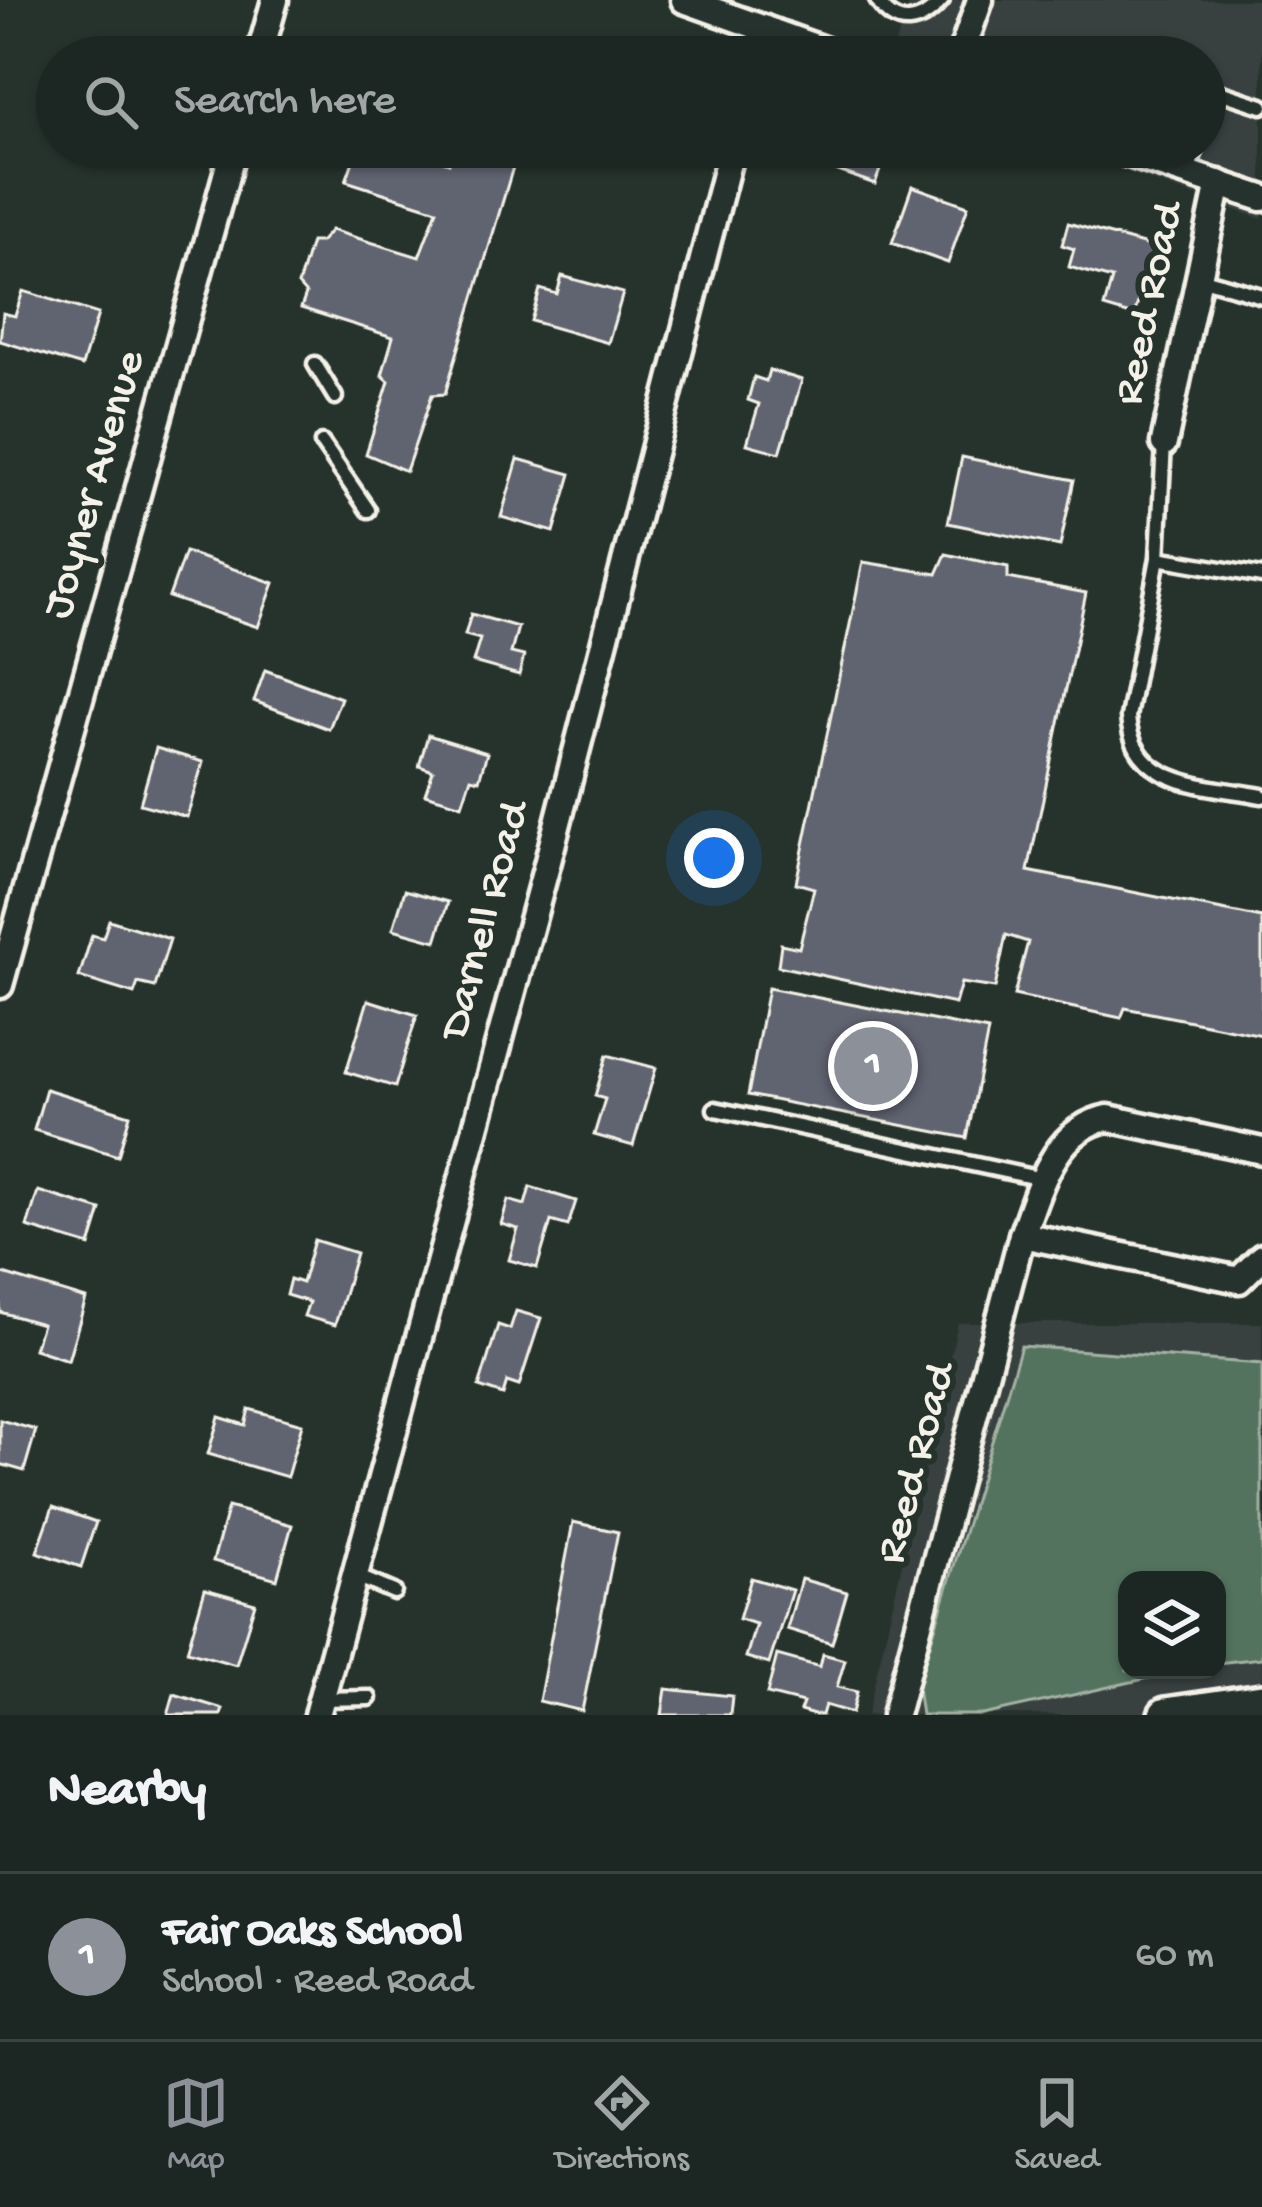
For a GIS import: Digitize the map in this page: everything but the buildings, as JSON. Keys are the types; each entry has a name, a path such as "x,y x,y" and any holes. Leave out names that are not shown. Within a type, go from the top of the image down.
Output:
{"main road":[{"path":"1178,1714 1262,1701"}],"street":[{"path":"265,36 275,0"},
{"path":"684,0 786,36"},
{"path":"967,36 980,0"},
{"path":"762,36 764,28"},
{"name":"Joyner Avenue","path":"0,985 4,953 228,168"},
{"name":"Darnell Road","path":"319,1707 547,865 727,168"},
{"path":"1174,168 1262,198"},
{"name":"Reed Road","path":"1164,443 1219,183"},
{"name":"Reed Road","path":"895,1715 1022,1235 1042,1179 1070,1135 1085,1122 1108,1118 1262,1151"},
{"path":"1022,1235 1239,1280 1262,1256"}],"lane":[{"path":"877,0 897,21 914,23 942,0"},
{"path":"1226,94 1262,106"},
{"path":"1186,172 1188,168"},
{"path":"1199,278 1262,296"},
{"path":"315,364 334,397"},
{"path":"322,443 368,510"},
{"path":"1164,443 1158,558 1128,717 1136,752 1160,773 1262,796"},
{"path":"1158,558 1262,576"},
{"path":"716,1109 1042,1179"},
{"path":"354,1575 394,1592"},
{"path":"319,1707 369,1698"}],"shaded area":[{"path":"911,0 1262,0 1262,219 1115,168 1226,168 1226,36 898,36"},
{"path":"958,1323 1262,1323 1262,1715 867,1715"}],"green space":[{"path":"1021,1346 1262,1364 1262,1658 1226,1662 1226,1571 1118,1571 1118,1679 1145,1679 983,1715 921,1715 917,1687"}],"place":[{"name":"Fair Oaks School","path":"873,1066"}]}
